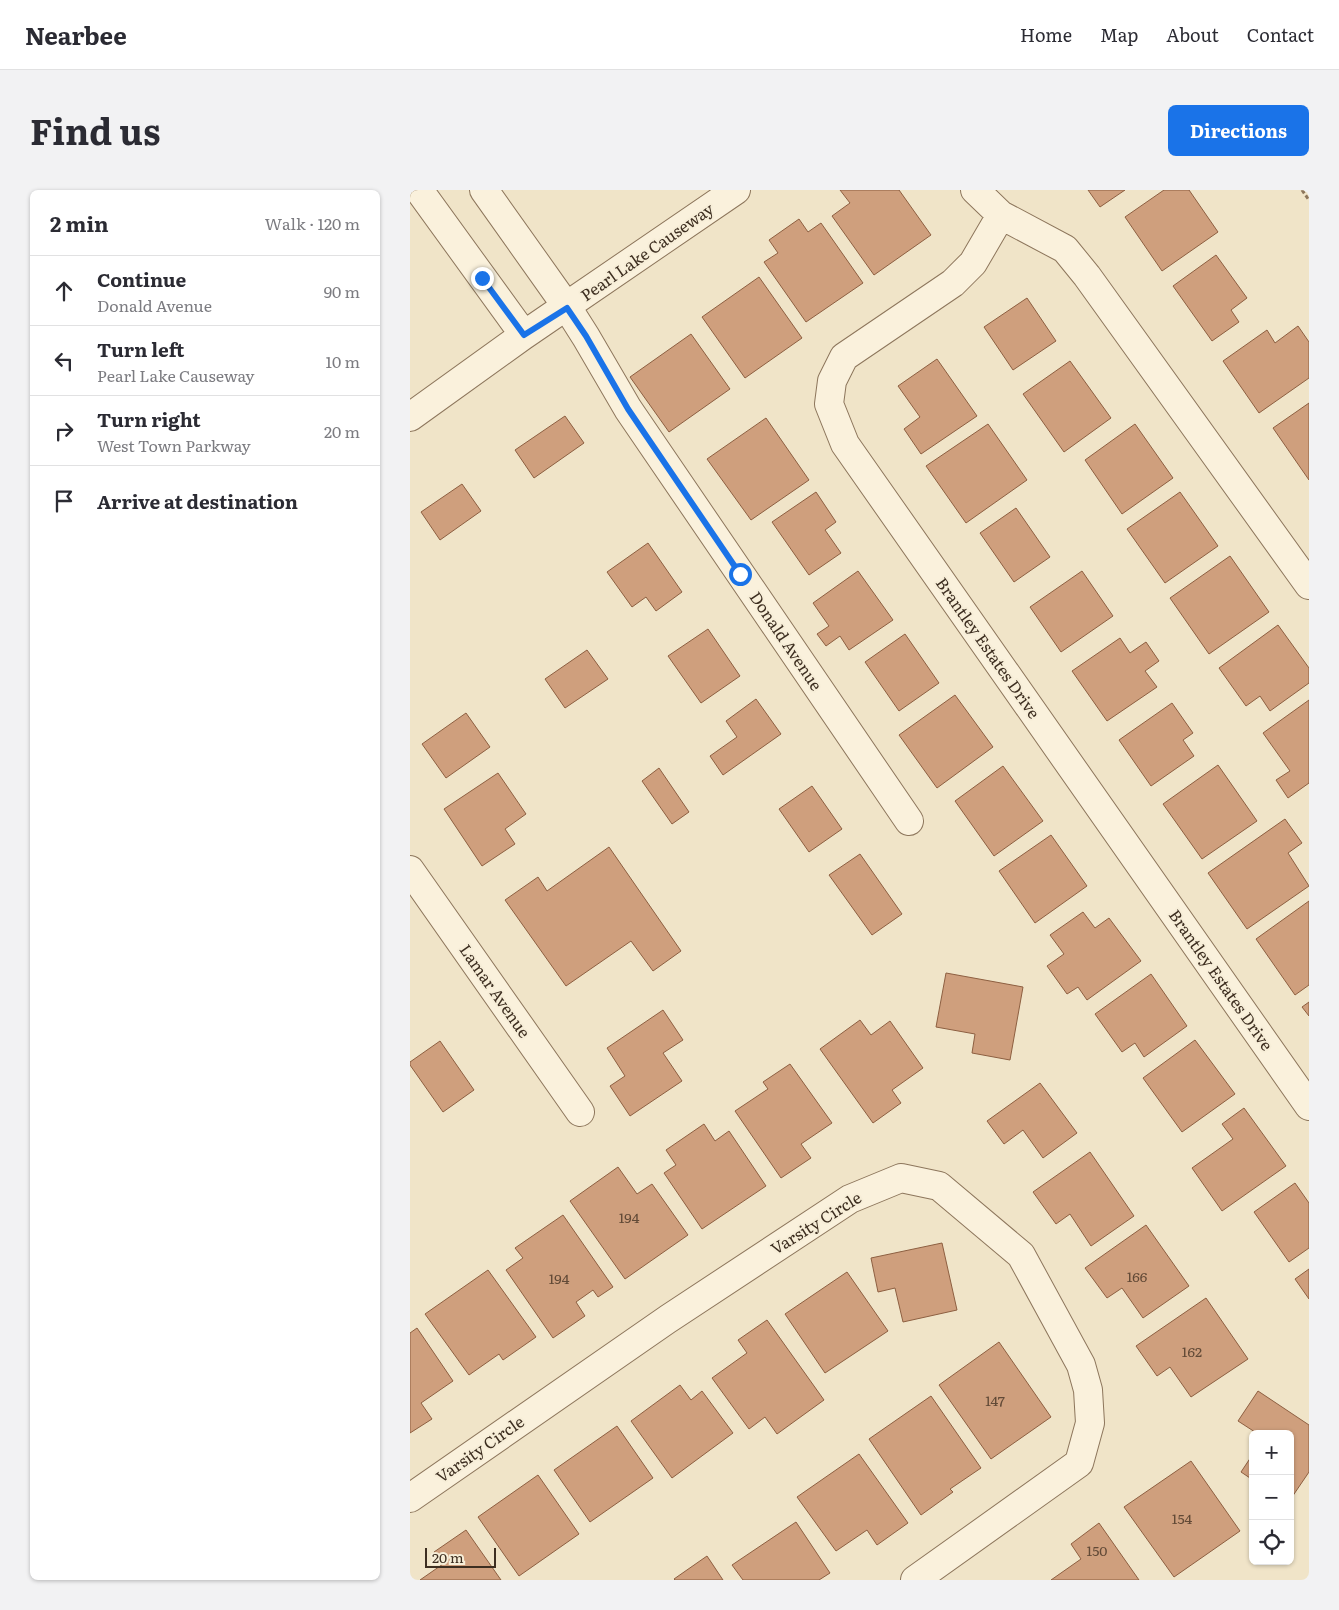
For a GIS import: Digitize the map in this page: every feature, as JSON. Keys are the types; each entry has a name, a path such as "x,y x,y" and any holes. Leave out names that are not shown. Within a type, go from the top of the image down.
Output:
{"street":[{"path":"419,190 524,335"},
{"name":"Donald Avenue","path":"484,190 586,336 628,409 909,821"},
{"name":"Pearl Lake Causeway","path":"410,417 524,335 567,308 736,190"},
{"path":"975,190 1001,214 1065,249 1309,585"},
{"name":"Brantley Estates Drive","path":"1001,214 973,263 953,283 844,357 832,381 829,404 845,444 1309,1106"},
{"name":"Lamar Avenue","path":"410,870 580,1112"},
{"name":"Varsity Circle","path":"410,1498 668,1318 850,1198 901,1178 939,1186 1021,1255 1081,1365 1088,1390 1090,1422 1079,1463 915,1580"}],"path":[{"path":"1302,190 1309,200"}],"building":[{"path":"840,190 899,190 931,235 874,275 832,216 850,203"},
{"path":"1088,190 1125,190 1100,207"},
{"path":"1164,190 1189,190 1218,232 1162,271 1125,217"},
{"path":"799,219 808,232 821,223 863,283 806,322 764,262 778,253 769,240"},
{"path":"1216,255 1247,298 1231,310 1239,322 1212,341 1173,286"},
{"path":"759,277 802,338 745,378 702,317"},
{"path":"1027,298 1056,341 1013,370 984,327"},
{"path":"1298,326 1309,342 1309,378 1259,413 1223,361 1267,330 1275,343"},
{"path":"691,334 730,389 669,432 630,377"},
{"path":"937,359 977,416 921,454 904,429 920,417 898,386"},
{"path":"1070,361 1111,418 1064,452 1023,394"},
{"path":"1309,403 1309,480 1273,428"},
{"path":"565,416 584,443 534,478 515,450"},
{"path":"766,418 809,480 751,520 707,459"},
{"path":"988,424 1027,480 966,523 926,466"},
{"path":"1135,424 1173,478 1122,514 1085,460"},
{"path":"462,484 481,511 440,540 421,512"},
{"path":"816,492 836,522 825,530 841,553 809,575 772,522"},
{"path":"1180,492 1218,546 1165,583 1127,529"},
{"path":"1016,508 1050,557 1014,582 980,533"},
{"path":"648,543 682,592 656,611 646,597 632,607 607,572"},
{"path":"1230,556 1269,612 1209,654 1170,598"},
{"path":"858,571 893,620 849,650 840,636 826,646 817,634 829,626 813,603"},
{"path":"1082,571 1113,616 1061,652 1030,607"},
{"path":"1278,625 1309,668 1309,683 1270,711 1260,696 1246,706 1219,668"},
{"path":"708,629 740,676 701,703 668,656"},
{"path":"905,634 939,683 899,711 865,662"},
{"path":"1120,638 1130,653 1146,642 1159,661 1145,671 1157,687 1107,721 1072,671"},
{"path":"587,650 608,679 565,708 545,679"},
{"path":"955,695 993,747 937,788 899,735"},
{"path":"756,699 781,734 723,775 710,756 737,737 726,721"},
{"path":"1309,700 1309,783 1288,798 1276,780 1290,771 1263,733"},
{"path":"1172,703 1193,733 1183,740 1194,756 1151,786 1119,740"},
{"path":"466,713 490,747 446,778 422,744"},
{"path":"1218,765 1257,821 1202,859 1163,804"},
{"path":"1003,766 1043,821 994,856 955,801"},
{"path":"659,768 689,812 672,824 642,781"},
{"path":"498,773 526,814 505,829 515,844 482,866 444,809"},
{"path":"812,786 842,829 809,852 779,809"},
{"path":"1285,819 1302,843 1288,853 1309,886 1247,929 1208,873"},
{"path":"1051,835 1087,886 1035,923 999,871"},
{"path":"609,847 681,951 653,971 631,941 566,986 505,900 538,877 547,891"},
{"path":"860,854 902,914 872,935 829,875"},
{"path":"1309,901 1309,985 1295,995 1256,939"},
{"path":"1083,912 1095,928 1109,918 1141,961 1087,1000 1078,987 1067,994 1047,966 1064,954 1050,935"},
{"path":"946,973 1023,987 1010,1060 972,1053 975,1034 936,1027"},
{"path":"1151,974 1187,1026 1144,1057 1135,1043 1122,1052 1095,1014"},
{"path":"1309,1002 1309,1016 1302,1007"},
{"path":"663,1010 683,1040 663,1053 682,1081 630,1116 610,1086 625,1076 607,1048"},
{"path":"860,1020 871,1035 890,1021 923,1068 892,1090 901,1103 873,1123 820,1049"},
{"path":"1195,1040 1235,1094 1182,1132 1143,1078"},
{"path":"440,1041 474,1090 443,1112 410,1065 410,1062"},
{"path":"790,1064 832,1123 801,1144 811,1158 781,1178 735,1111 768,1089 763,1082"},
{"path":"1040,1083 1077,1133 1043,1158 1023,1130 1004,1144 987,1121"},
{"path":"1244,1108 1286,1166 1222,1211 1192,1168 1233,1139 1222,1124"},
{"path":"704,1124 715,1141 729,1131 766,1186 702,1229 664,1173 676,1165 666,1150"},
{"path":"1090,1152 1134,1216 1091,1246 1070,1214 1056,1224 1033,1192"},
{"path":"618,1167 637,1194 652,1184 688,1235 625,1279 570,1201"},
{"path":"1295,1183 1309,1203 1309,1248 1289,1262 1254,1212"},
{"path":"563,1215 613,1287 598,1297 593,1290 576,1302 585,1316 553,1338 506,1270 523,1258 515,1248"},
{"path":"1146,1225 1189,1286 1143,1318 1122,1288 1107,1298 1085,1268"},
{"path":"942,1243 957,1310 903,1322 895,1288 878,1292 871,1258"},
{"path":"1309,1269 1309,1299 1295,1279"},
{"path":"488,1270 536,1337 503,1360 499,1354 469,1375 425,1314"},
{"path":"847,1272 888,1331 825,1373 785,1314"},
{"path":"1206,1298 1248,1359 1191,1397 1170,1367 1157,1376 1136,1346"},
{"path":"767,1320 824,1400 777,1434 765,1417 749,1429 712,1378 747,1353 738,1340"},
{"path":"417,1328 453,1381 421,1403 432,1419 410,1433 410,1333"},
{"path":"999,1342 1051,1417 991,1459 939,1385"},
{"path":"680,1385 691,1400 702,1391 733,1433 672,1478 631,1421"},
{"path":"1258,1391 1309,1425 1309,1472 1294,1494 1294,1430 1252,1430 1238,1421"},
{"path":"931,1396 981,1468 950,1489 953,1492 921,1515 869,1439"},
{"path":"617,1426 653,1478 590,1522 554,1470"},
{"path":"859,1454 908,1523 877,1545 867,1530 836,1551 797,1497"},
{"path":"1249,1460 1249,1477 1241,1472"},
{"path":"1191,1461 1240,1531 1174,1577 1124,1507"},
{"path":"538,1475 579,1534 519,1576 478,1517"},
{"path":"796,1522 830,1573 819,1580 743,1580 732,1565"},
{"path":"1099,1523 1139,1580 1051,1580 1081,1559 1071,1544"},
{"path":"466,1530 501,1580 420,1580 443,1564 434,1552"},
{"path":"707,1556 723,1580 674,1579"}],"route":[{"path":"482,278 524,335 567,308 586,336 628,409 740,574"}]}
